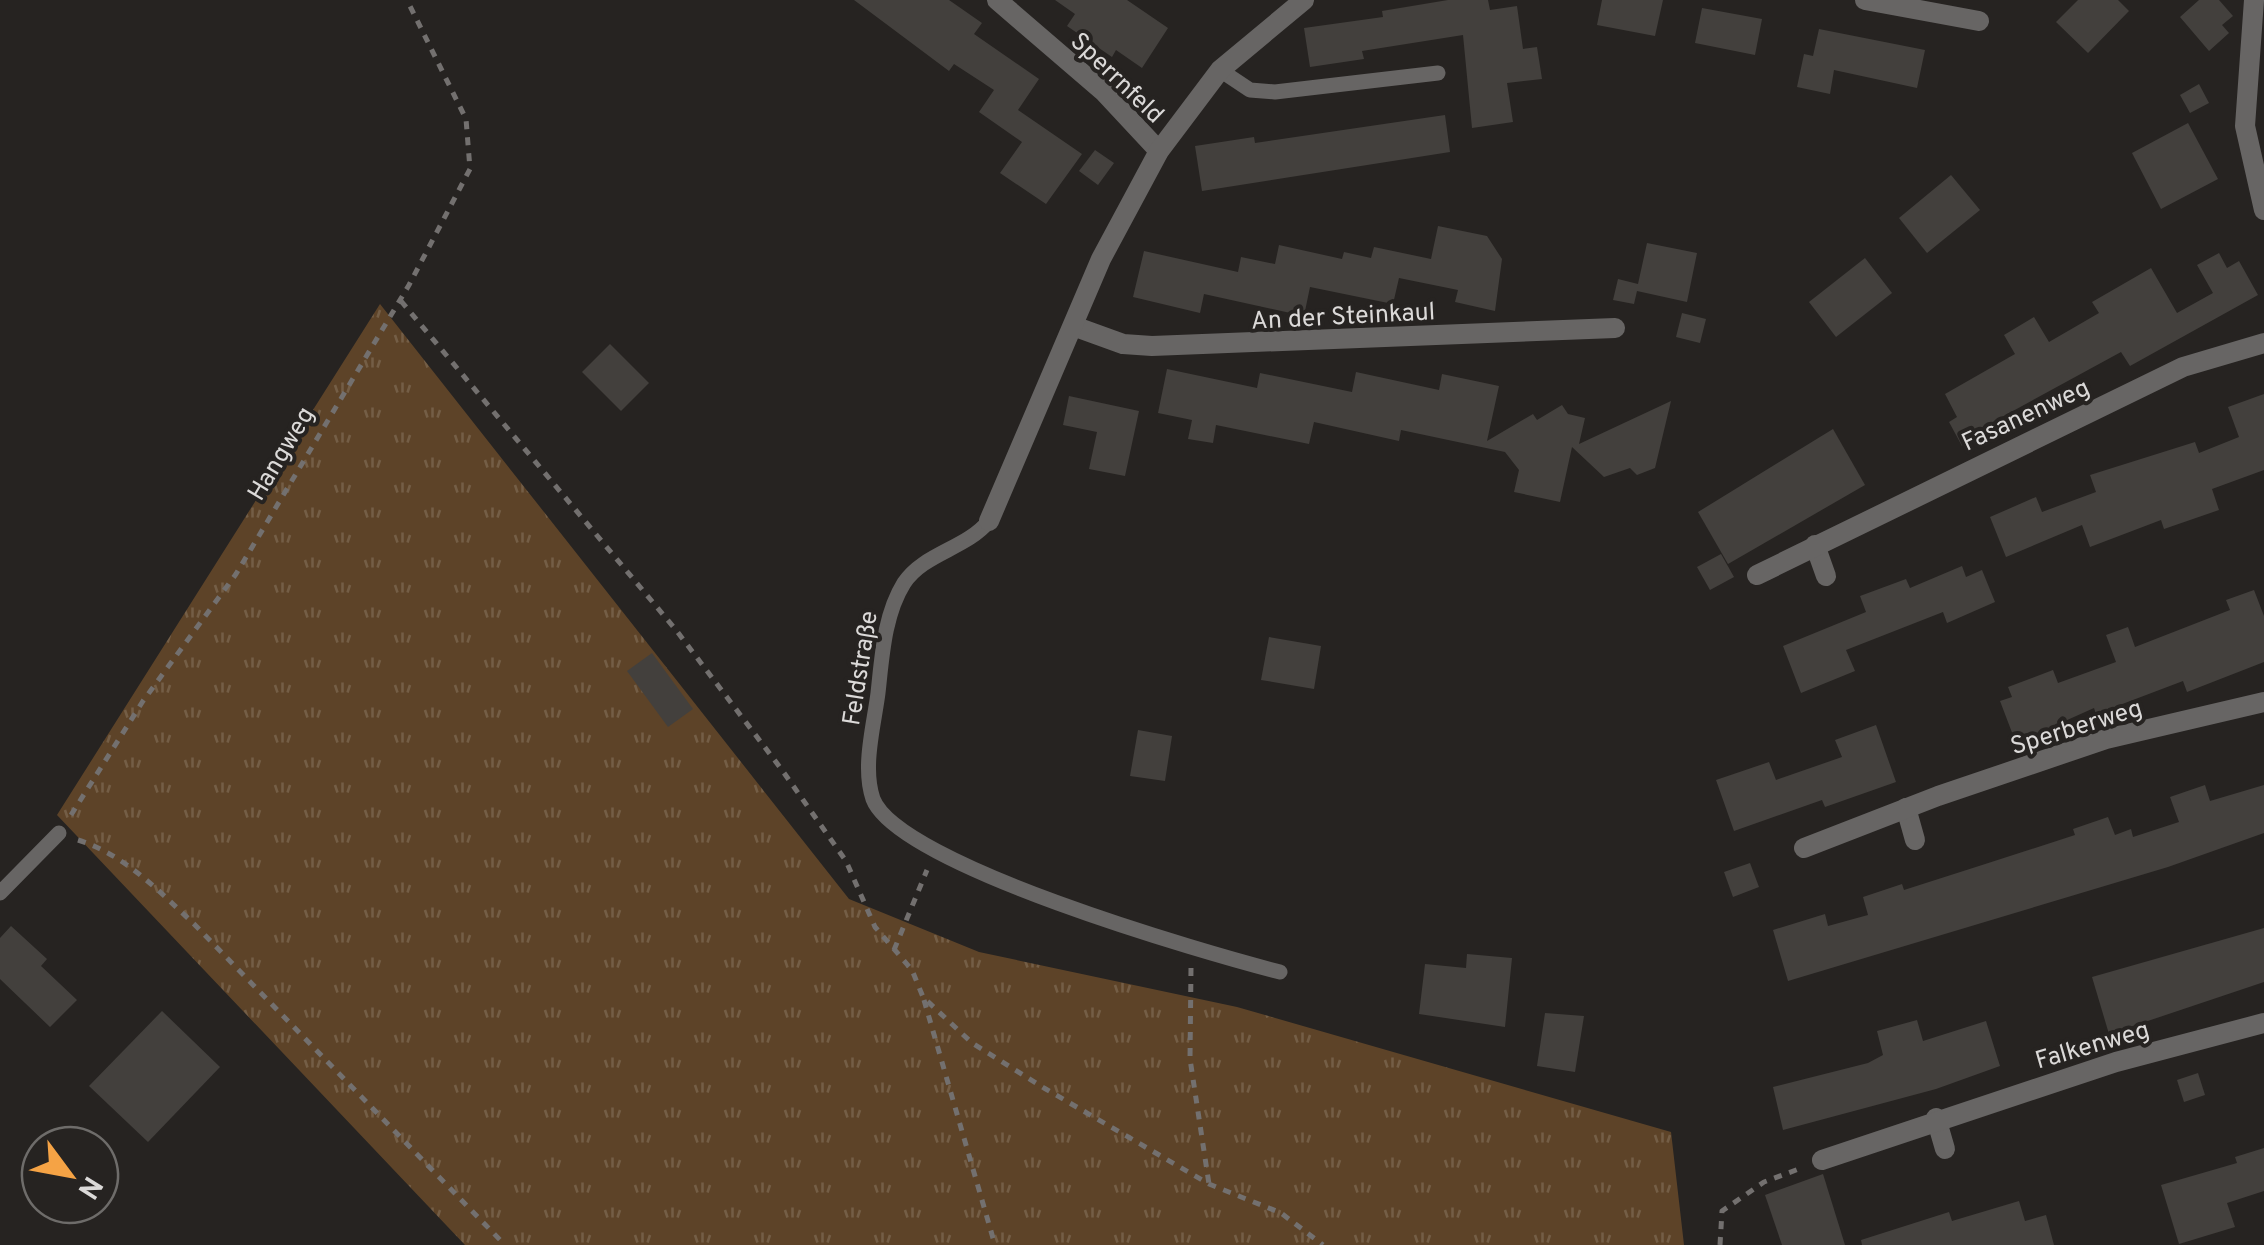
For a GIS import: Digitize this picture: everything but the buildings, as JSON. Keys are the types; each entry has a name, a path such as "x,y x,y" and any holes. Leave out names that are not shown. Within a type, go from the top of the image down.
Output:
{"street":[{"name":"Sperrnfeld","path":"998,0 1104,92 1159,151"},
{"name":"Feldstraße","path":"988,521 1076,327 1101,259 1159,151 1220,70 1304,0"},
{"path":"1866,0 1979,22"},
{"path":"2254,0 2245,126 2264,210"},
{"name":"An der Steinkaul","path":"1076,327 1123,344 1152,346 1615,328"},
{"name":"Fasanenweg","path":"1757,575 2183,367 2264,343"},
{"path":"1815,545 1826,576"},
{"name":"Sperberweg","path":"1804,848 2106,739 2264,702"},
{"path":"1906,808 1915,840"},
{"name":"Falkenweg","path":"1822,1160 1936,1118 2116,1062 2264,1024"},
{"path":"1936,1118 1945,1149"}],"lane":[{"path":"1220,70 1250,90 1274,92 1438,73"},
{"name":"Feldstraße","path":"988,521 977,535 918,568 904,584 882,651 868,778 874,801 901,830 1010,884 1191,949 1280,972"},
{"path":"0,893 59,833"}],"path":[{"name":"Hangweg","path":"59,833 143,702 232,581 400,300 470,169 466,119 407,0"},
{"path":"400,300 676,630 846,861 875,927 912,970 923,997 995,1245"},
{"path":"59,833 102,848 143,876 504,1245"},
{"path":"894,950 935,850"},
{"path":"1191,949 1190,1060 1209,1184"},
{"path":"923,997 972,1042 1209,1184 1282,1213 1322,1245"},
{"path":"1720,1245 1722,1211 1764,1182 1822,1160"}],"green space":[{"path":"380,304 849,899 979,952 1237,1007 1671,1132 1684,1245 465,1245 57,815"}]}
